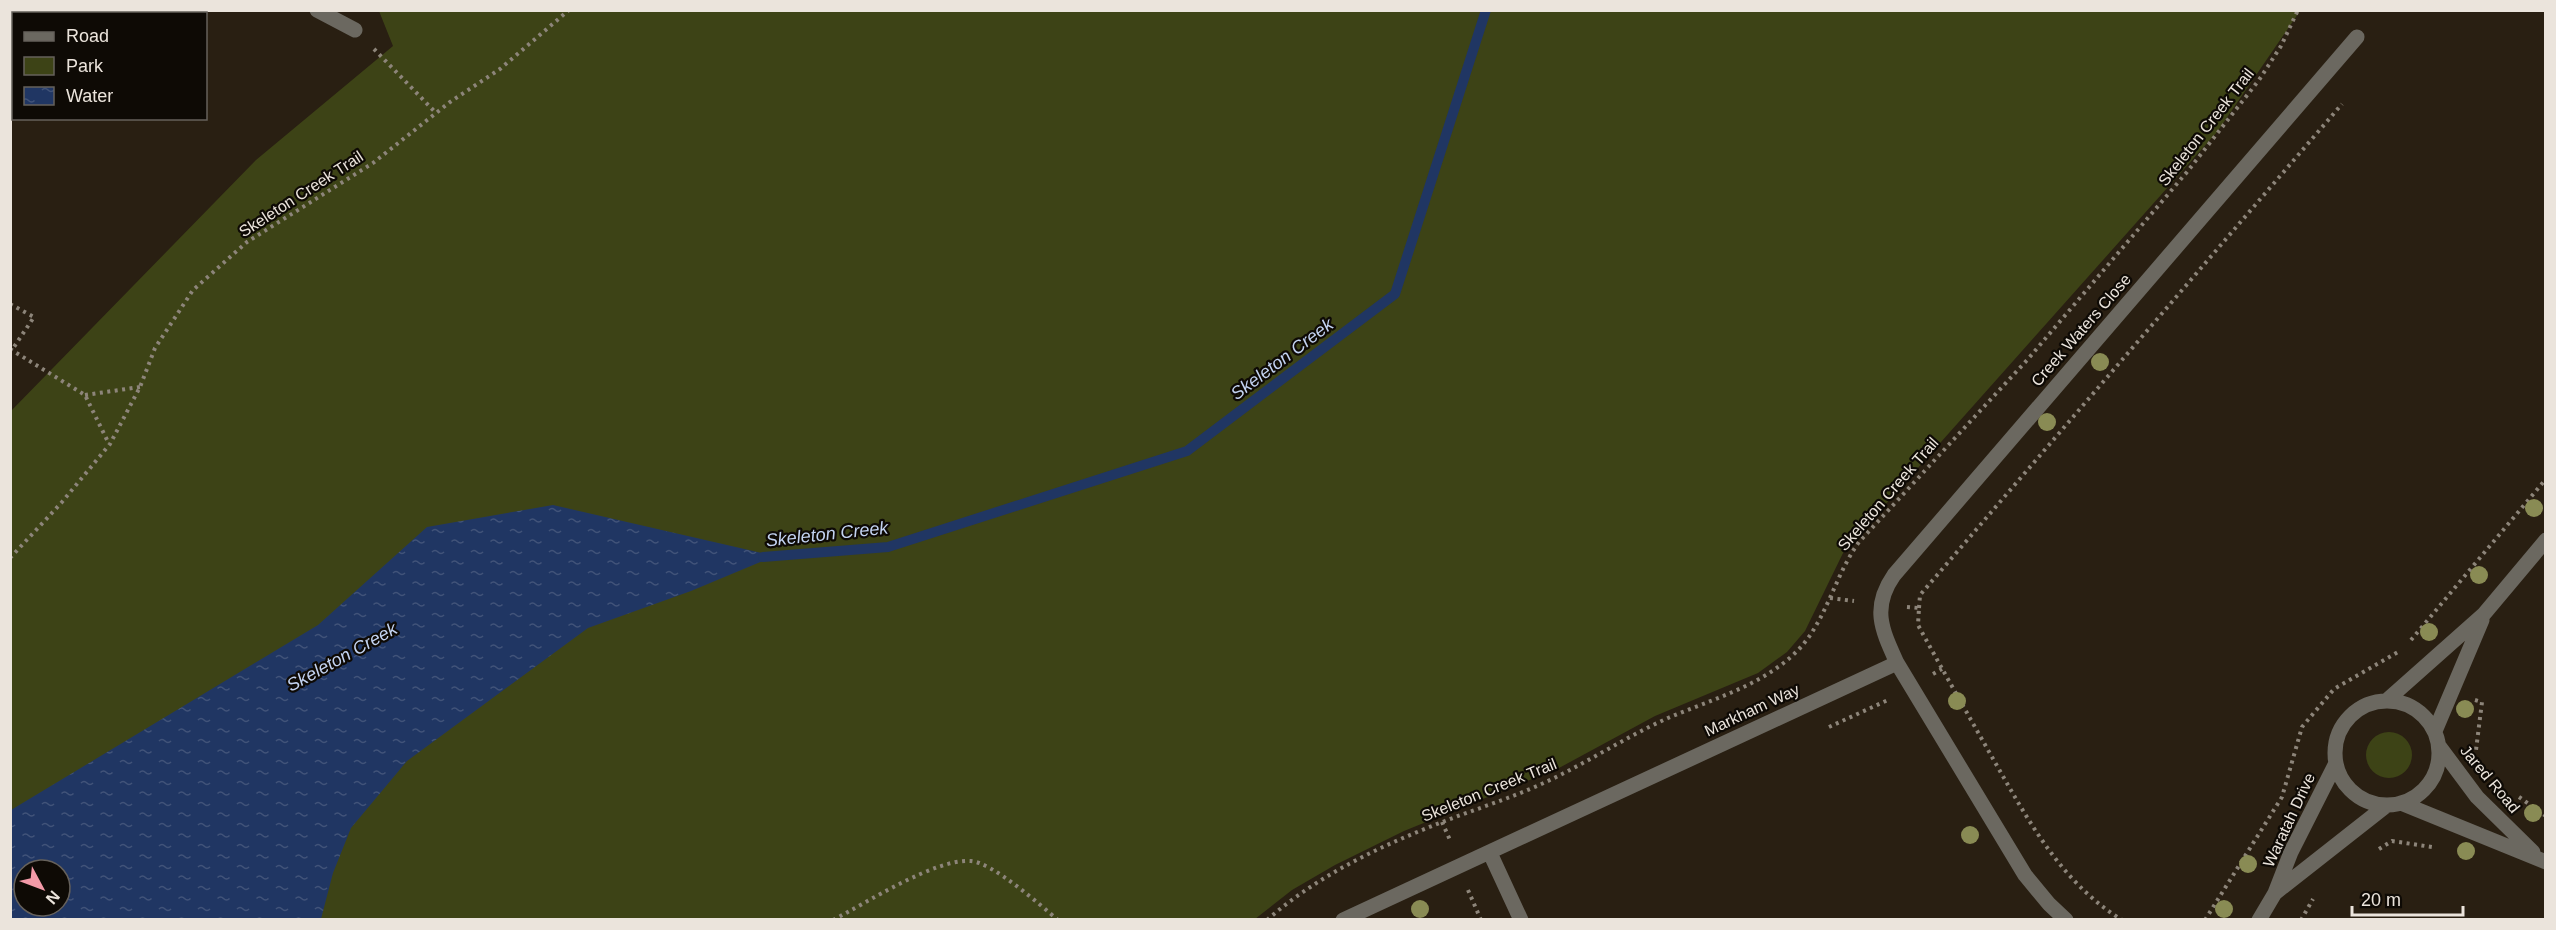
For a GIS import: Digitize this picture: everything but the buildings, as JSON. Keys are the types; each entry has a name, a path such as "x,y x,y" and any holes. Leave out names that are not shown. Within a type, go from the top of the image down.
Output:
{"street":[{"path":"317,10 356,30"},
{"name":"Creek Waters Close","path":"1897,663 1883,633 1880,619 1886,587 1906,560 2357,37"},
{"path":"2386,700 2484,614 2546,540"},
{"path":"2437,739 2452,689 2484,614"},
{"path":"1897,663 2025,875 2066,920"},
{"name":"Markham Way","path":"1343,920 1897,663"},
{"path":"2386,700 2401,702 2415,708 2427,718 2437,739 2439,761 2430,782 2414,797 2394,804 2373,803 2349,788 2336,764 2335,748 2338,734 2346,720 2357,710 2371,703 2386,700"},
{"name":"Jared Road","path":"2437,739 2477,797 2542,860"},
{"name":"Waratah Drive","path":"2259,920 2275,893 2298,837 2336,764"},
{"name":"Jared Road","path":"2394,804 2542,860"},
{"name":"Waratah Drive","path":"2275,893 2394,804"},
{"path":"1490,853 1521,920"}],"path":[{"name":"Skeleton Creek Trail","path":"10,558 62,502 110,444 140,387 155,348 193,290 247,242 373,163 436,113 500,69 569,10"},
{"name":"Skeleton Creek Trail","path":"1267,920 1290,900 1350,863 1442,822 1529,790 1666,719 1758,679 1777,667 1804,644 1817,625 1844,562 1859,542 2028,359 2187,172 2259,80 2281,46 2298,10"},
{"path":"356,30 436,113"},
{"path":"2122,920 2074,883 2046,848 1917,625 1920,595 2342,104"},
{"path":"10,304 34,317 11,349 85,394 110,444"},
{"path":"85,394 140,387"},
{"path":"2205,920 2282,797 2302,727 2334,689 2405,647 2546,479"},
{"path":"1830,598 1919,608"},
{"path":"2452,689 2463,698 2482,702 2476,749 2481,756"},
{"path":"2510,791 2546,816"},
{"path":"2373,852 2392,841 2437,848 2453,825"},
{"path":"833,920 936,867 947,863 973,860 1006,877 1058,920"},
{"path":"2301,920 2319,889"}],"green space":[{"path":"379,11 2300,11 2217,132 1844,551 1805,631 1787,652 1758,673 1655,716 1559,768 1404,831 1335,865 1292,890 1255,919 11,919 10,412 256,160 393,46"},
{"path":"2389,732 2405,739 2412,755 2405,771 2389,778 2373,771 2366,755 2373,739"}],"water":[{"path":"553,505 775,556 691,591 588,628 407,761 351,828 333,873 321,919 11,919 11,810 318,625 427,527"}],"waterway":[{"name":"Skeleton Creek","path":"763,557 888,547 1187,451 1395,294 1486,10"}]}
